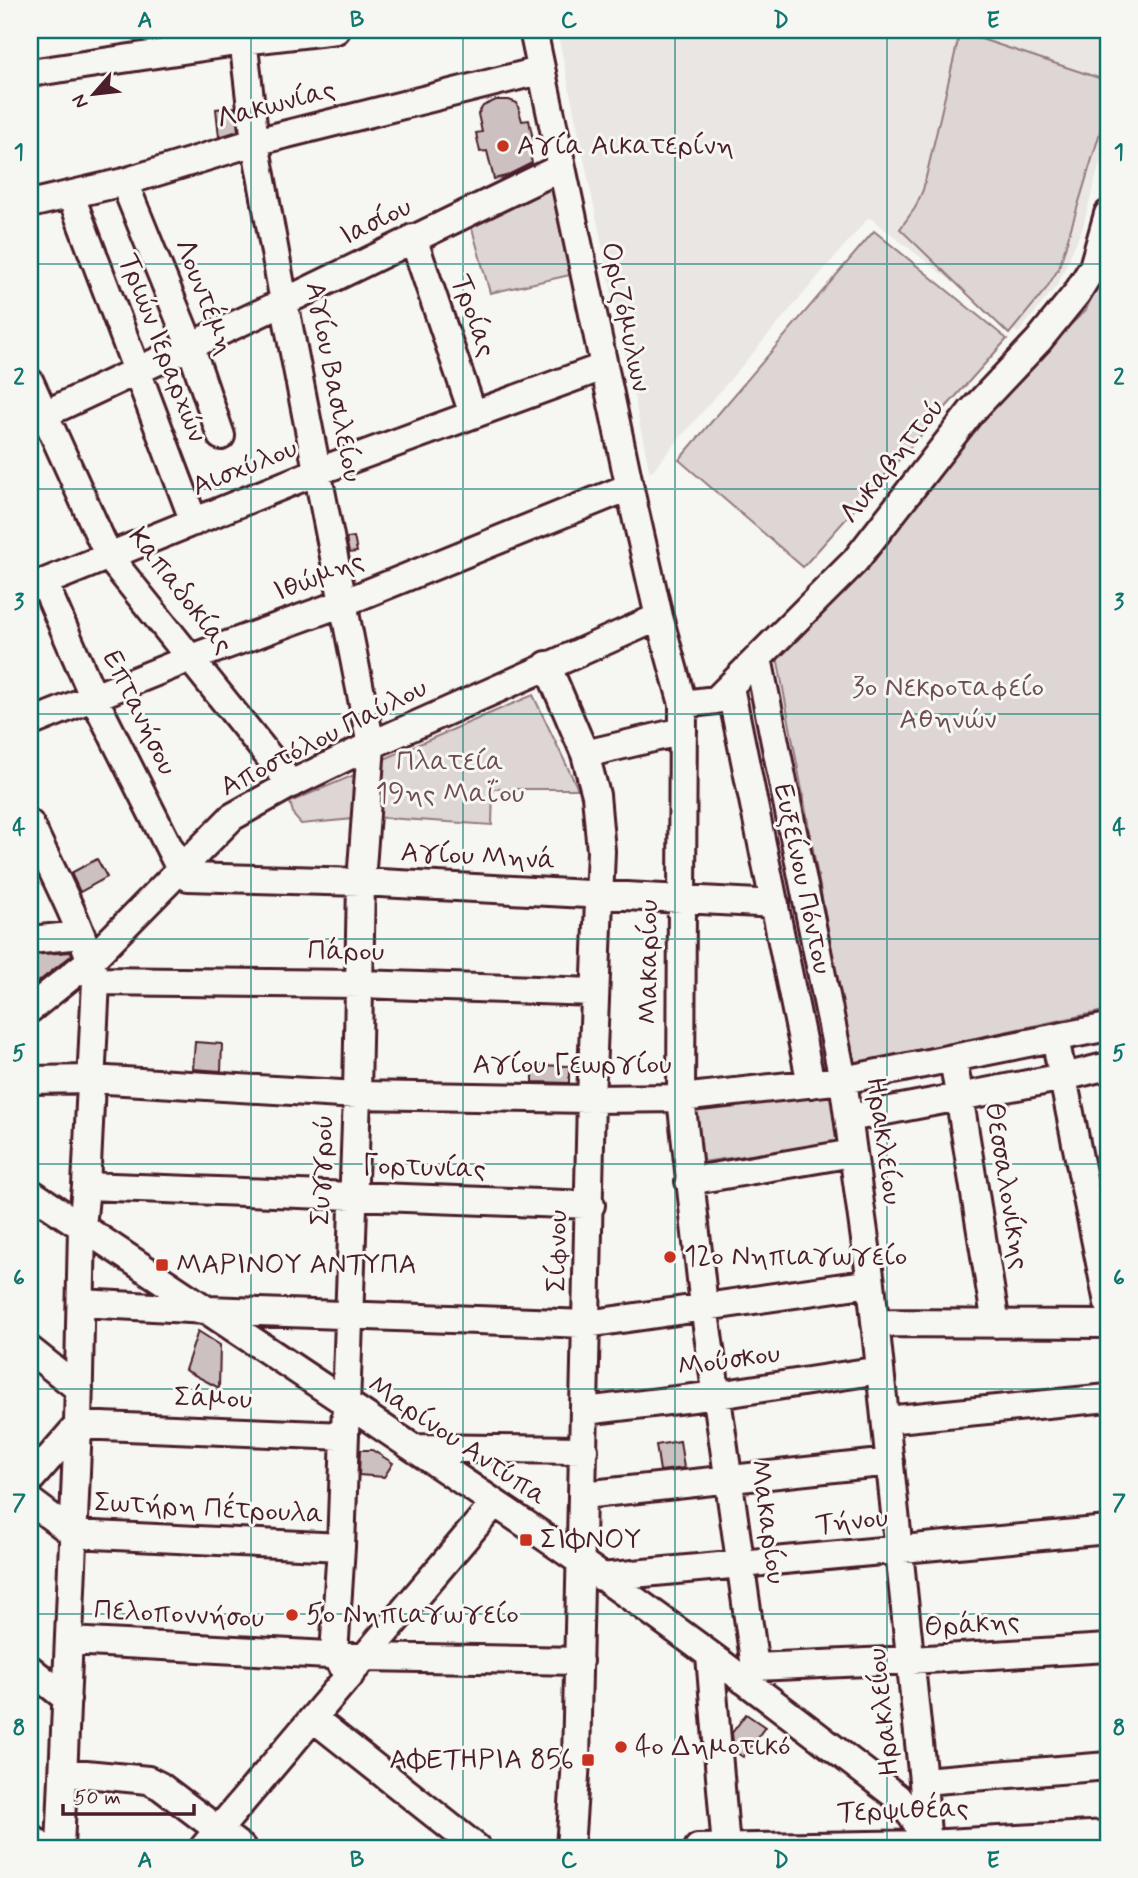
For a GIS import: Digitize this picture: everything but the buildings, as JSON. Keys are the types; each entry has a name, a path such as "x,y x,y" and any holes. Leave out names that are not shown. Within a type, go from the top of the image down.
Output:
{"street":[{"path":"30,73 242,35 336,30"},
{"name":"Οριζόμυλων","path":"533,30 560,167 659,617"},
{"name":"Αγίου Βασιλείου","path":"242,35 255,142 284,303 371,745"},
{"name":"Λακωνίας","path":"30,204 124,183 255,142 540,71"},
{"name":"Ιασίου","path":"37,418 284,303 560,167"},
{"name":"Λουντέμη","path":"124,183 190,345 221,436"},
{"name":"Τριών Ιεραρχών","path":"71,196 194,522"},
{"name":"Λυκαβηττού","path":"683,705 716,700 855,561 971,412 1039,340 1077,293 1093,267 1108,214"},
{"name":"Τροίας","path":"413,238 473,414"},
{"name":"Αισχύλου","path":"37,585 319,471 603,367"},
{"name":"Καπαδοκίας","path":"30,382 37,418 108,557 290,784"},
{"name":"Ιθώμης","path":"30,723 191,658 343,603 629,487"},
{"name":"Επτανήσου","path":"37,585 180,869"},
{"name":"Αποστόλου Παύλου","path":"30,1009 93,970 180,869 232,817 290,784 371,745 659,617"},
{"name":"Μακαρίου","path":"659,617 683,705 681,1098 704,1306 741,1565 749,1673"},
{"name":"Ηρακλείου","path":"758,658 849,1118 876,1324 923,1781 927,1846"},
{"name":"Σίφνου","path":"547,665 585,754 596,796 601,851 591,1099 591,1205 583,1495 591,1570 579,1661 570,1848"},
{"name":"Ευξείνου Πόντου","path":"730,687 811,1084"},
{"path":"585,754 683,732"},
{"name":"Συγγρού","path":"334,1654 341,1548 354,1197 361,882 371,745"},
{"path":"32,836 81,935 93,970 91,1079 82,1227 74,1534 60,1848"},
{"name":"Αγίου Μηνά","path":"180,869 188,877 361,882 775,904"},
{"path":"30,940 81,935"},
{"name":"Πάρου","path":"93,970 359,984 595,992"},
{"name":"Αγίου Γεωργίου","path":"30,1080 91,1079 357,1094 591,1099 681,1098 843,1080 1108,1027"},
{"path":"1055,1038 1108,1303"},
{"name":"Θεσσαλονίκης","path":"953,1058 996,1324"},
{"path":"849,1118 1064,1077 1108,1066"},
{"path":"689,1181 853,1153"},
{"name":"Γορτυνίας","path":"86,1186 591,1205"},
{"name":"Μαρίνου Αντύπα","path":"30,1192 414,1448 710,1656 749,1673 897,1797 914,1819 927,1846"},
{"path":"81,1303 207,1311 587,1324 871,1283"},
{"path":"876,1324 1108,1324"},
{"path":"30,1350 79,1389"},
{"name":"Μούσκου","path":"585,1411 718,1395 880,1370"},
{"path":"886,1420 1108,1398"},
{"path":"30,1480 78,1425"},
{"name":"Σάμου","path":"78,1425 345,1436"},
{"path":"414,1448 584,1450"},
{"path":"583,1495 890,1462"},
{"path":"30,1501 74,1534"},
{"path":"211,1839 494,1504"},
{"name":"Τήνου","path":"591,1570 741,1565 1108,1530"},
{"name":"Σωτήρη Πέτρουλα","path":"74,1534 341,1548"},
{"name":"Πελοποννήσου","path":"69,1641 334,1654"},
{"name":"Θράκης","path":"749,1673 1108,1648"},
{"path":"334,1654 357,1667 579,1661"},
{"path":"710,1656 726,1847"},
{"path":"30,1669 66,1699"},
{"path":"313,1718 477,1848"},
{"path":"923,1781 1108,1766"},
{"path":"65,1772 148,1780 160,1786 211,1839 242,1848"},
{"name":"Τερψιθέας","path":"698,1848 927,1846 1108,1834"},
{"path":"30,1837 43,1848"}],"shaded area":[{"path":"557,30 1108,30 1108,132 1083,226 1058,284 1018,333 869,217 650,473"}],"green space":[{"path":"960,32 1108,81 1108,106 1059,268 1046,289 1009,334 900,229 915,208 923,190"},
{"path":"551,188 570,275 490,293 471,225"},
{"path":"874,231 1007,339 803,567 679,460"},
{"name":"3ο Νεκροταφείο Αθηνών","path":"1108,246 1108,1010 853,1064 776,651 983,410 1086,310 1101,275"},
{"name":"Πλατεία 19ης Μαΐου","path":"533,695 578,789 493,789 492,825 372,817 375,763"},
{"path":"354,775 353,819 301,824 294,816 290,802"},
{"path":"836,1089 841,1142 702,1162 696,1110"}],"place":[{"name":"Αγία Αικατερίνη","path":"503,146"},
{"name":"12ο Νηπιαγωγείο","path":"670,1257"},
{"name":"ΜΑΡΙΝΟΥ ΑΝΤΥΠΑ","path":"162,1265"},
{"name":"ΣΙΦΝΟΥ","path":"526,1540"},
{"name":"5ο Νηπιαγωγείο","path":"292,1615"},
{"name":"4ο Δημοτικό","path":"621,1747"},
{"name":"ΑΦΕΤΗΡΙΑ 856","path":"588,1760"}]}
